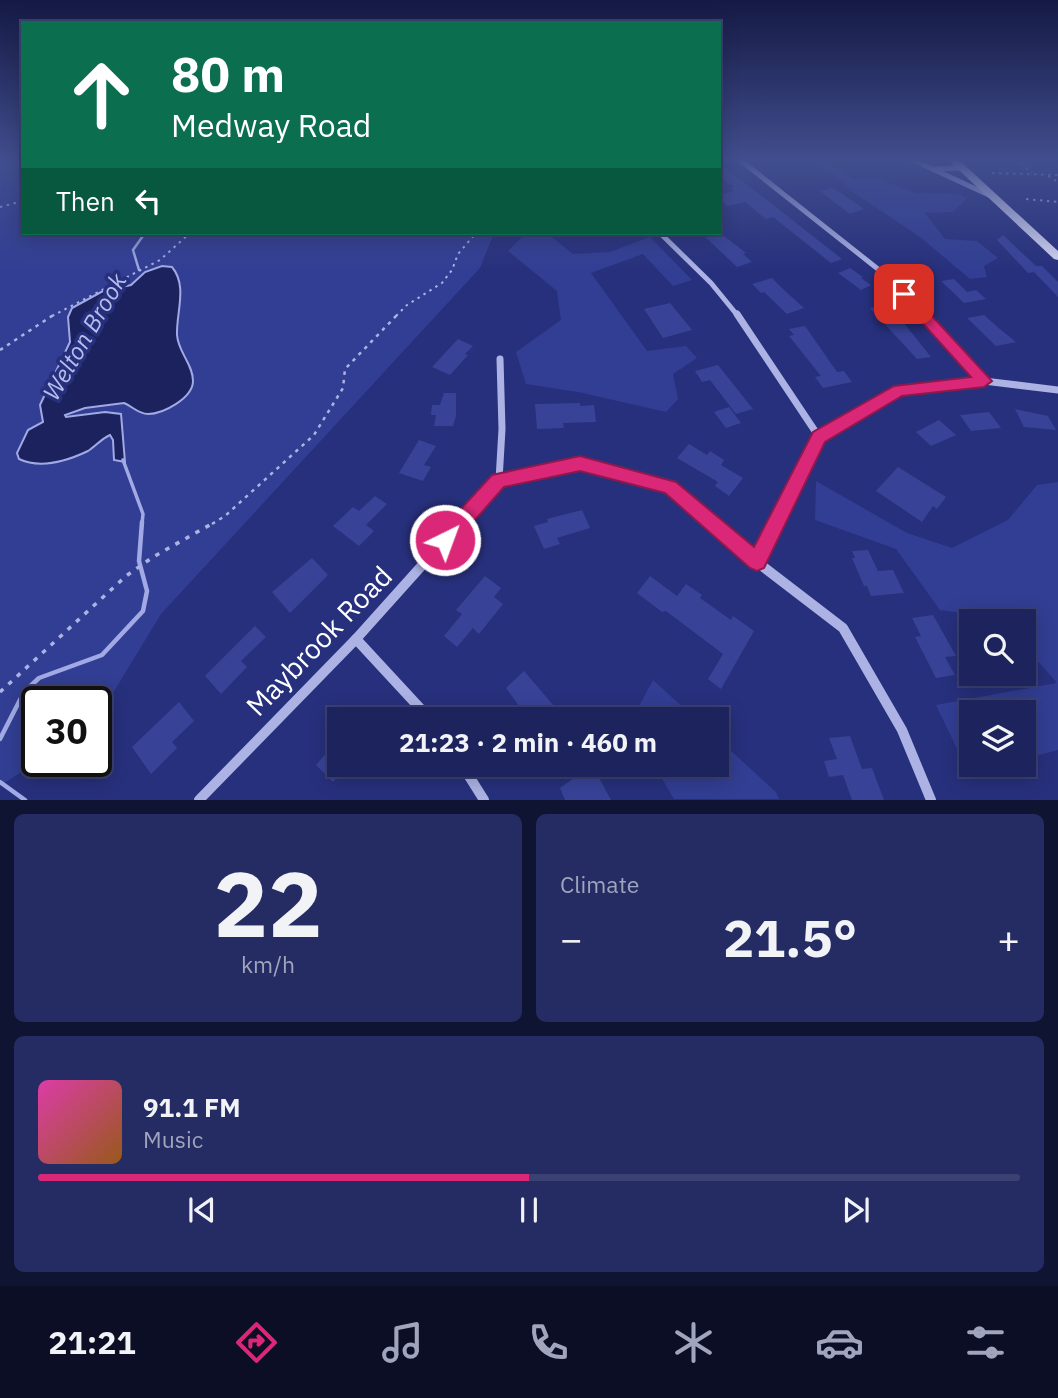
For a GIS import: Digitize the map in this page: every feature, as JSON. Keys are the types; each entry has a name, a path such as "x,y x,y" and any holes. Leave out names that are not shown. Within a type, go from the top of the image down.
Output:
{"street":[{"path":"786,196 888,277 984,381"},
{"path":"991,197 1058,257"},
{"path":"662,235 711,283 748,328 819,437"},
{"path":"500,359 502,419 499,480 580,463 670,487 757,562 843,628 902,730 931,800"},
{"path":"757,562 819,437 899,390 984,381 1058,390"},
{"name":"Maybrook Road","path":"199,800 356,639 499,480"},
{"path":"356,639 419,707"},
{"path":"470,777 484,800"}],"path":[{"path":"1026,199 1058,202"},
{"path":"0,207 21,202"},
{"path":"0,350 64,308 160,260 188,235"},
{"path":"0,692 126,576 153,557 225,516 314,435 343,388 345,369 407,305 442,282 452,270 458,254 474,235"}],"shaded area":[{"path":"0,196 21,196 21,235 493,235 480,268 161,614 112,695 112,686 21,686 21,772 0,786"},
{"path":"859,196 967,198 953,212 925,213 945,239 977,241 998,258 984,266 987,277 970,279 920,237"},
{"path":"524,235 549,235 573,254 610,252 650,237 692,280 673,286 643,254 591,273 647,351 686,346 697,358 673,374 678,399 666,412 578,392 526,384 516,352 561,320 557,291 508,251"},
{"path":"816,481 907,533 952,548 1008,520 1037,485 1058,482 1058,750 1036,756 1036,700 964,700 1057,683 1036,659 1036,609 959,609 959,613 940,610 896,549 815,520"},
{"path":"653,680 683,707 638,707"},
{"path":"959,701 959,753 936,705"},
{"path":"729,749 776,792 779,799 674,799 661,777 729,777"}],"water":[{"path":"162,266 172,267 179,283 177,335 192,375 192,387 188,393 176,404 154,413 141,413 124,403 85,408 65,415 105,412 121,414 125,462 114,460 113,440 110,435 88,451 62,461 45,464 19,459 17,453 28,430 43,422 40,405 70,342 68,317 72,308 103,291 131,285 145,272"}],"building":[{"path":"721,196 762,196 842,259 831,263 773,217 766,219 745,202 728,206 721,201"},
{"path":"827,196 846,196 864,209 850,214"},
{"path":"721,234 746,253 743,254 752,262 737,267 703,235"},
{"path":"1003,235 1036,266 1042,266 1058,282 1058,297 1034,272 1028,273 997,240"},
{"path":"850,268 871,285 861,290 838,273"},
{"path":"772,278 804,308 787,314 752,284"},
{"path":"954,279 967,292 976,290 986,299 964,303 941,281"},
{"path":"670,303 692,330 663,338 644,309"},
{"path":"887,305 931,357 917,359 870,308"},
{"path":"984,315 1016,342 996,346 967,318"},
{"path":"805,326 837,372 844,371 852,382 823,388 815,377 821,376 789,336 794,335 789,329"},
{"path":"458,339 473,346 450,375 432,367"},
{"path":"718,365 753,409 736,414 710,380 702,382 695,371"},
{"path":"444,393 456,393 453,426 434,426 436,415 431,415 432,405 440,405"},
{"path":"580,403 580,406 594,405 596,422 563,423 564,428 537,429 535,404"},
{"path":"729,407 741,423 726,428 714,412"},
{"path":"1015,409 1048,416 1056,430 1024,427"},
{"path":"989,412 1001,428 971,431 960,415"},
{"path":"939,420 956,435 931,446 916,432"},
{"path":"419,440 436,446 424,465 431,467 423,481 399,473"},
{"path":"689,444 707,455 710,451 724,460 721,465 743,478 729,496 715,486 718,482 677,458"},
{"path":"898,467 946,497 937,509 933,506 922,522 876,491"},
{"path":"375,496 387,504 366,525 374,531 359,546 333,526 353,507 359,511"},
{"path":"582,510 590,528 557,538 560,544 544,549 534,526 548,522 547,519"},
{"path":"868,550 878,571 893,570 904,593 871,596 852,558 855,558 852,551"},
{"path":"312,558 328,575 290,613 272,592"},
{"path":"485,576 501,588 494,597 503,604 479,634 473,628 457,647 444,636 462,614 456,610"},
{"path":"650,576 677,596 686,584 702,595 700,598 731,620 733,616 754,631 721,689 708,679 723,654 637,593"},
{"path":"933,615 956,656 945,657 955,675 936,678 915,637 921,636 912,618"},
{"path":"255,626 266,637 241,661 247,667 221,694 205,676"},
{"path":"524,671 555,707 518,707 506,688"},
{"path":"179,702 194,721 172,742 177,748 151,774 132,747"},
{"path":"850,736 862,769 872,768 884,800 852,800 843,775 829,777 824,761 837,759 829,738"},
{"path":"327,752 327,776 316,765"},
{"path":"575,777 599,777 611,800 565,800 560,788"}],"waterway":[{"name":"Welton Brook","path":"139,270 133,250 144,235"},
{"name":"Welton Brook","path":"123,460 143,514 142,524"},
{"name":"Welton Brook","path":"0,739 24,692 39,678 102,655 143,611 147,591 139,561 142,522"},
{"name":"Welton Brook","path":"0,782 25,800"}],"route":[{"path":"445,540 499,480 580,463 670,487 757,562 819,437 899,390 984,381 904,294"}]}
